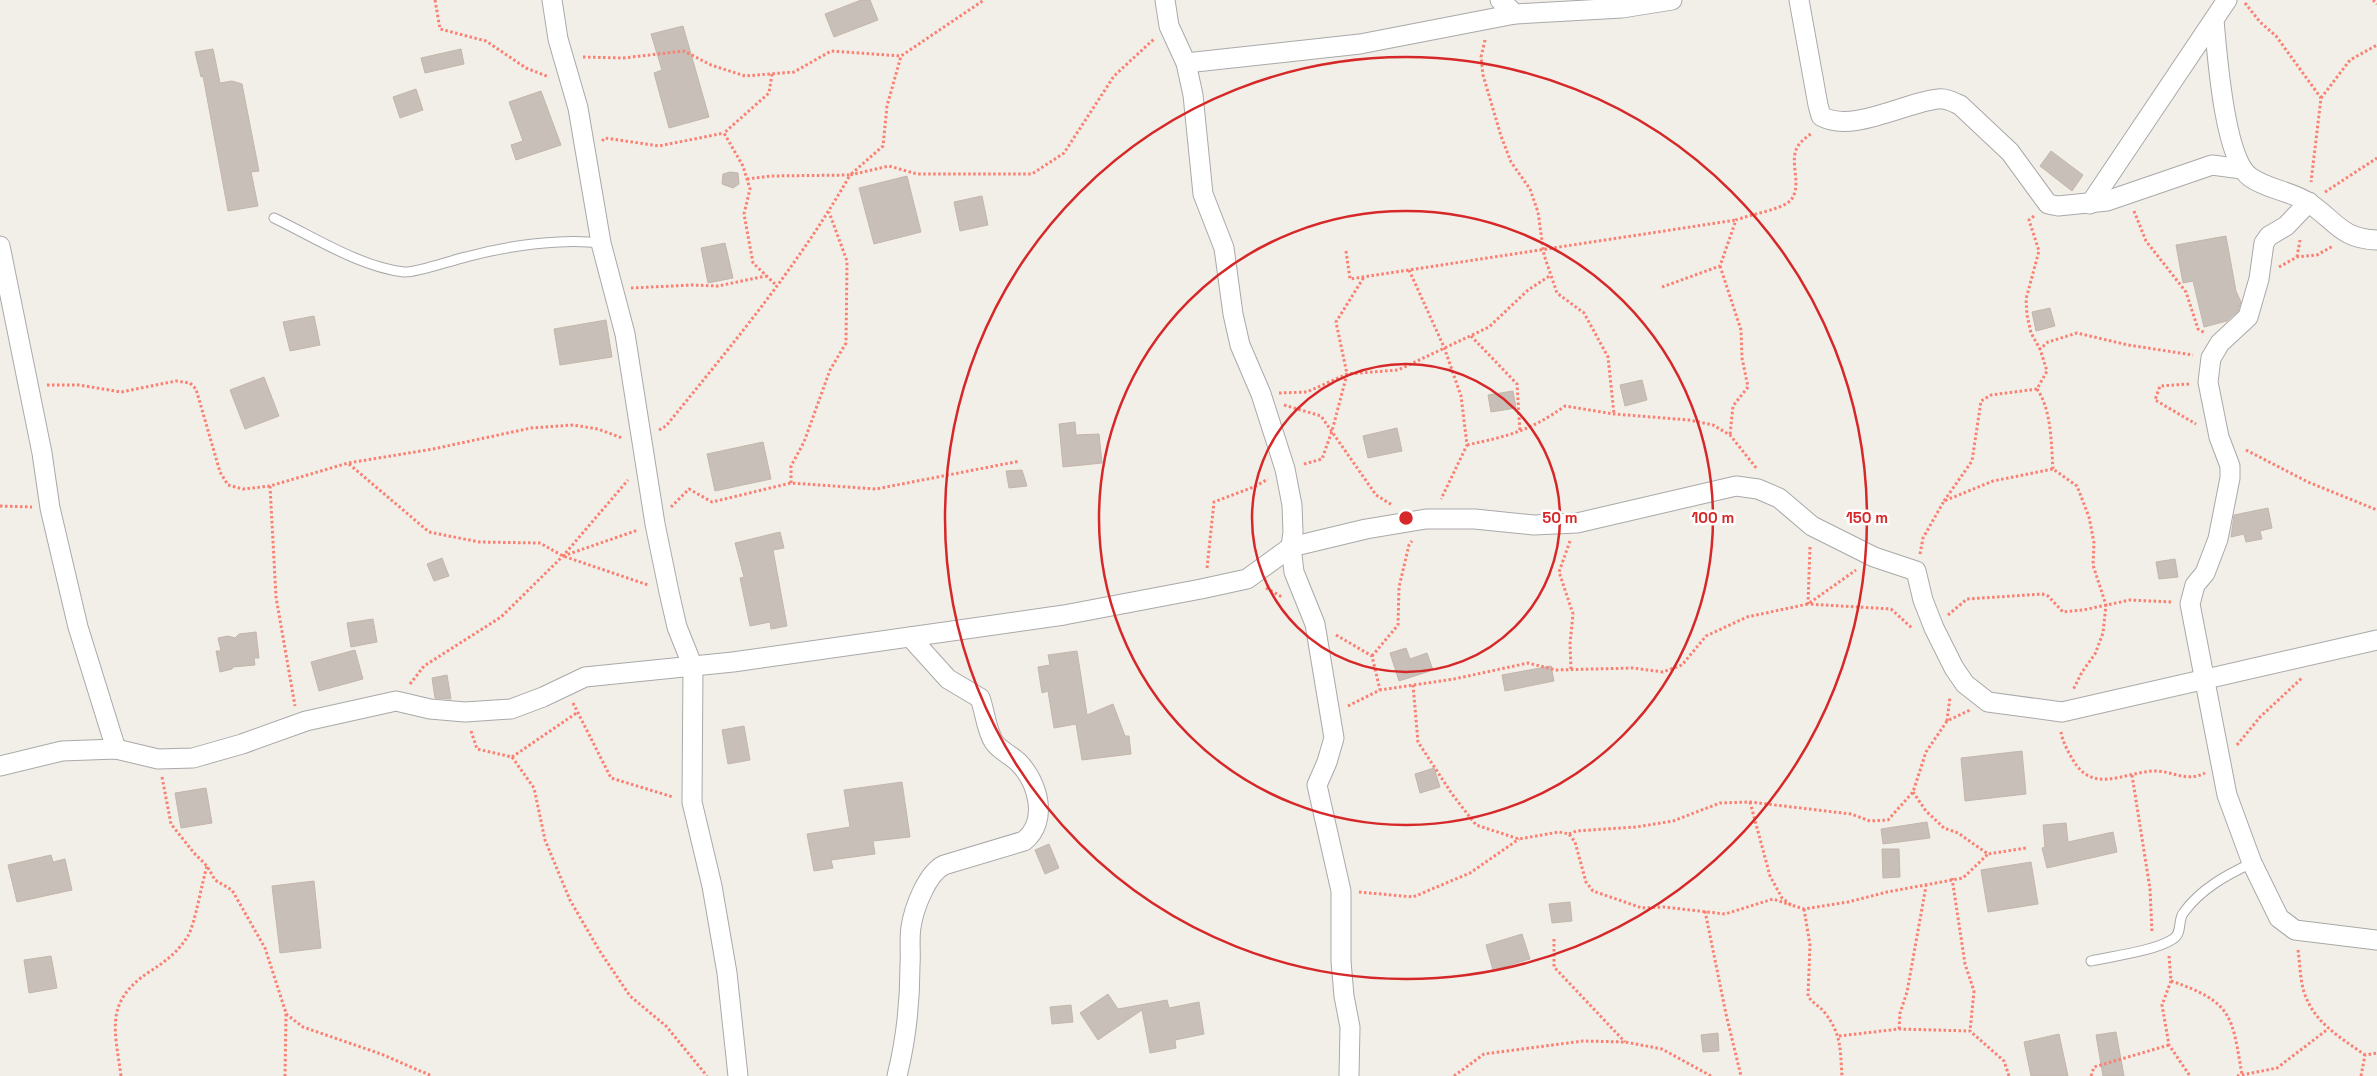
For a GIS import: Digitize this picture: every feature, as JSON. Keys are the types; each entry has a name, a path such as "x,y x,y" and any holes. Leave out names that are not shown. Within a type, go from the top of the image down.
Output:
{"street":[{"path":"552,0 562,57 573,87 601,243 625,334 644,460 669,592 677,627 694,668 692,802 712,886 727,973 738,1076"},
{"path":"1166,0 1169,26 1186,63 1193,95 1203,194 1224,248 1233,314 1240,345 1260,394 1285,469 1292,505 1293,532 1291,547 1294,572 1315,624 1334,738 1327,762 1317,785 1341,891 1341,961 1344,996 1350,1027 1349,1076"},
{"path":"1500,0 1515,14"},
{"path":"1186,63 1360,44 1515,14 1622,8 1672,0"},
{"path":"1799,0 1818,104 1821,116 1828,120 1840,121 1881,116 1939,98 1951,100 2010,152 2048,204 2058,206 2090,204 2128,194 2212,165 2242,169 2260,183 2309,202 2340,230 2350,236 2377,240"},
{"path":"2090,204 2227,0"},
{"path":"2214,20 2223,98 2231,140 2242,169"},
{"path":"2309,202 2286,226 2269,236 2264,243 2260,279 2248,317 2216,350 2208,382 2219,437 2228,460 2230,478 2218,539 2205,573 2195,585 2190,604 2227,795 2252,864 2279,918 2295,930 2377,940"},
{"path":"0,246 50,508 78,627 116,749"},
{"path":"0,766 62,751 116,749 158,759 193,758 242,744 298,723 396,701 430,709 465,712 511,709 585,677 694,668 1064,615 1247,578 1291,547 1366,529 1425,520 1475,519 1534,525 1577,522 1736,486 1758,489 1779,498 1812,526 1874,557 1916,572 1926,631 1965,684 1988,702 2062,712 2377,640"},
{"path":"897,1076 904,1047 910,965 910,930 929,878 936,869 944,865 1024,841 1031,836 1037,824 1038,813 1037,797 1030,777 1017,761 994,742 980,698 948,679 910,636"}],"lane":[{"path":"274,218 370,264 405,272 472,255 542,244 577,240 601,243"},
{"path":"2091,961 2153,947 2174,939 2178,935 2184,911 2206,889 2232,872 2252,864"}],"path":[{"path":"435,0 440,28 486,41 526,68 573,87"},
{"path":"562,57 623,58 684,51 711,65 745,76 794,72 832,51 901,56 984,0"},
{"path":"2242,0 2260,22 2276,36 2321,98"},
{"path":"2373,0 2377,4"},
{"path":"747,179 771,176 850,175 889,166 917,174 1032,174 1064,153 1114,76 1169,26"},
{"path":"1491,32 1485,40 1481,57 1483,75 1511,162 1530,189 1538,212 1544,248 1557,293 1584,313 1608,357 1614,414"},
{"path":"2309,202 2321,98 2350,60 2377,45"},
{"path":"28,385 79,385 121,392 176,381 190,383 196,389 220,472 228,485 243,490 270,486 348,464 433,449 531,428 572,425 598,429 621,438 642,438 666,426 750,322 829,211 850,175 883,146 887,106 901,56"},
{"path":"586,152 606,138 659,146 724,133 769,93 772,74"},
{"path":"1346,251 1350,278 1736,220 1781,207 1791,200 1796,182 1794,157 1798,146 1828,120"},
{"path":"724,133 743,166 750,189 744,214 753,263 776,285"},
{"path":"2128,194 2146,241 2186,292 2198,329 2216,350"},
{"path":"2037,389 2047,371 2040,349 2031,333 2027,315 2026,299 2039,251 2029,220 2048,204"},
{"path":"792,483 791,466 804,442 830,370 846,343 846,261 829,211"},
{"path":"1730,435 1733,406 1748,387 1742,358 1741,330 1720,266 1736,220"},
{"path":"2260,279 2297,257 2317,255 2350,236"},
{"path":"1662,287 1720,266"},
{"path":"1372,656 1398,625 1399,587 1409,545 1425,520 1466,445 1461,396 1444,347 1409,270"},
{"path":"1260,394 1307,392 1347,374 1398,370 1488,327 1528,290 1551,275"},
{"path":"613,288 691,285 718,286 766,276"},
{"path":"2040,349 2048,342 2077,332 2128,345 2216,350"},
{"path":"1471,336 1517,384 1520,432"},
{"path":"2208,382 2160,386 2155,400 2219,437 2308,482 2377,510"},
{"path":"2037,389 2042,396 2046,410 2053,469"},
{"path":"1916,572 1923,538 1944,501 1972,461 1981,401 1991,395 2037,389"},
{"path":"1260,394 1290,408 1321,416 1376,495 1425,520"},
{"path":"1466,445 1520,432 1542,422 1565,406 1614,414 1689,420 1713,425 1730,435 1779,498"},
{"path":"396,701 424,666 501,617 563,556 644,460"},
{"path":"712,502 792,483 876,489 1020,461"},
{"path":"348,464 429,532 480,542 540,542 563,556 669,592"},
{"path":"1944,501 1993,481 2053,469 2077,486 2086,509 2094,543 2093,565 2106,605 2103,633 2095,654 2082,672 2062,712 2061,735 2079,770 2091,778 2104,779 2154,771 2184,778 2197,777 2220,766 2260,717 2308,673"},
{"path":"270,486 276,597 298,723"},
{"path":"0,506 50,508"},
{"path":"1565,523 1570,543 1560,572 1574,614 1570,644 1570,669"},
{"path":"1808,604 1812,526"},
{"path":"1808,604 1874,557"},
{"path":"1330,721 1349,706 1380,690 1454,679 1528,663 1556,670 1633,668 1663,672 1682,665 1706,636 1748,617 1808,604 1891,609 1926,631 1967,599 2042,594 2048,596 2063,612 2072,612 2130,600 2190,604"},
{"path":"1413,685 1418,742 1452,794 1476,825 1520,839"},
{"path":"565,687 611,778 692,802"},
{"path":"1341,891 1414,897 1470,873 1520,839 1559,832 1569,834 1576,831 1636,827 1673,821 1720,803 1750,802 1850,814 1870,821 1888,820 1913,792 1926,752 1946,721 1988,702"},
{"path":"465,712 477,749 512,758 534,788 545,840 570,900 599,950 630,996 666,1026 707,1076"},
{"path":"512,758 578,712"},
{"path":"158,759 171,824 207,866 215,880 232,890 265,948 286,1013 285,1076"},
{"path":"2132,775 2150,889 2153,947"},
{"path":"1913,792 1926,811 1944,828 1958,832 1988,854"},
{"path":"1750,802 1770,876 1782,898 1791,905"},
{"path":"1569,834 1575,842 1586,882 1593,891 1642,908 1705,911 1725,914 1773,899 1804,910 1848,902 1887,892 1926,886 1952,878 1963,878 1988,854 2026,848"},
{"path":"121,1076 114,1031 116,1012 130,986 171,958 189,935 207,866"},
{"path":"1952,878 1965,964 1974,991 1970,1031"},
{"path":"1899,1029 1900,1013 1907,992 1926,886"},
{"path":"1804,910 1810,944 1808,996 1812,1003 1825,1013 1839,1036 1842,1076"},
{"path":"1705,911 1741,1076"},
{"path":"2295,930 2304,992 2312,1012 2328,1029 2365,1055 2377,1053"},
{"path":"1554,939 1554,967 1626,1042"},
{"path":"2174,939 2169,954 2171,981 2162,1005 2169,1045 2190,1076"},
{"path":"2171,981 2197,990 2218,1004 2228,1014 2233,1024 2242,1076"},
{"path":"286,1013 303,1028 380,1054 432,1076"},
{"path":"1839,1036 1899,1029 1970,1031 2004,1061 2009,1076"},
{"path":"2237,1076 2277,1068 2328,1029"},
{"path":"1454,1076 1484,1054 1583,1041 1626,1042 1662,1049 1711,1076"},
{"path":"2091,1076 2094,1067 2169,1045"},
{"path":"2361,1076 2365,1055"}],"building":[{"path":"861,0 870,0 878,20 834,37 825,14"},
{"path":"683,26 709,117 669,128 654,73 662,70 651,34"},
{"path":"213,49 220,83 232,81 242,84 259,171 251,172 258,206 228,211 203,76 201,77 195,52"},
{"path":"461,49 464,64 425,73 421,58"},
{"path":"416,89 423,110 400,118 393,97"},
{"path":"541,91 561,145 516,160 511,145 523,141 509,102"},
{"path":"2051,151 2083,175 2072,191 2040,166"},
{"path":"730,172 738,173 739,184 733,188 722,184 723,174"},
{"path":"907,176 921,232 874,244 859,188"},
{"path":"982,196 988,225 960,231 954,202"},
{"path":"2226,236 2236,291 2241,302 2238,311 2227,321 2204,327 2193,281 2183,283 2176,245"},
{"path":"725,243 733,278 708,283 701,248"},
{"path":"2050,308 2055,326 2036,331 2032,312"},
{"path":"314,316 320,345 290,351 283,322"},
{"path":"606,320 612,357 560,365 554,329"},
{"path":"264,377 279,416 245,429 230,390"},
{"path":"1642,380 1647,400 1625,406 1620,385"},
{"path":"1513,391 1516,408 1491,412 1488,395"},
{"path":"1075,422 1076,435 1099,434 1102,463 1063,467 1059,424"},
{"path":"1397,428 1402,451 1368,458 1363,436"},
{"path":"763,442 771,479 715,491 707,454"},
{"path":"1022,470 1027,486 1009,488 1006,471"},
{"path":"2268,508 2272,528 2260,531 2262,539 2246,542 2244,534 2231,537 2234,515"},
{"path":"780,532 784,548 773,550 787,626 771,629 770,622 750,626 740,578 744,577 735,543"},
{"path":"442,558 449,576 434,581 427,564"},
{"path":"2175,559 2178,577 2159,579 2156,562"},
{"path":"373,619 377,642 351,647 347,623"},
{"path":"256,632 259,658 254,658 255,665 233,667 232,669 220,672 216,651 221,651 218,638 228,636 235,638 239,634"},
{"path":"1406,648 1410,659 1427,653 1433,670 1399,681 1390,653"},
{"path":"355,650 363,679 319,691 311,662"},
{"path":"1077,651 1087,715 1113,704 1125,736 1129,736 1131,754 1082,760 1076,724 1054,728 1048,691 1042,693 1038,667 1050,665 1048,655"},
{"path":"1551,666 1554,681 1505,691 1502,675"},
{"path":"447,675 451,699 435,698 432,678"},
{"path":"744,726 750,760 728,764 722,730"},
{"path":"2022,751 2026,794 1965,801 1961,758"},
{"path":"1434,768 1440,787 1420,793 1415,774"},
{"path":"902,782 910,837 873,841 875,854 831,860 833,868 814,871 807,834 850,827 844,790"},
{"path":"206,788 212,823 181,828 175,793"},
{"path":"1927,822 1930,838 1883,844 1881,829"},
{"path":"2066,823 2068,842 2113,832 2117,852 2047,868 2042,848 2045,847 2043,825"},
{"path":"1049,844 1059,868 1045,874 1035,850"},
{"path":"1882,849 1899,849 1900,877 1883,878"},
{"path":"51,855 53,862 65,859 72,890 17,902 8,865"},
{"path":"2031,862 2038,904 1988,912 1981,870"},
{"path":"314,881 321,948 280,953 272,886"},
{"path":"1570,902 1572,921 1552,923 1549,904"},
{"path":"1522,934 1530,959 1493,970 1486,945"},
{"path":"51,956 57,988 29,993 24,960"},
{"path":"1108,994 1118,1009 1167,1000 1169,1008 1199,1002 1204,1034 1175,1040 1176,1048 1150,1053 1142,1010 1098,1040 1080,1013"},
{"path":"1071,1005 1073,1022 1052,1024 1050,1007"},
{"path":"2116,1032 2124,1076 2103,1076 2096,1035"},
{"path":"1718,1033 1719,1051 1703,1052 1701,1035"},
{"path":"2059,1034 2068,1076 2031,1076 2024,1042"}]}
